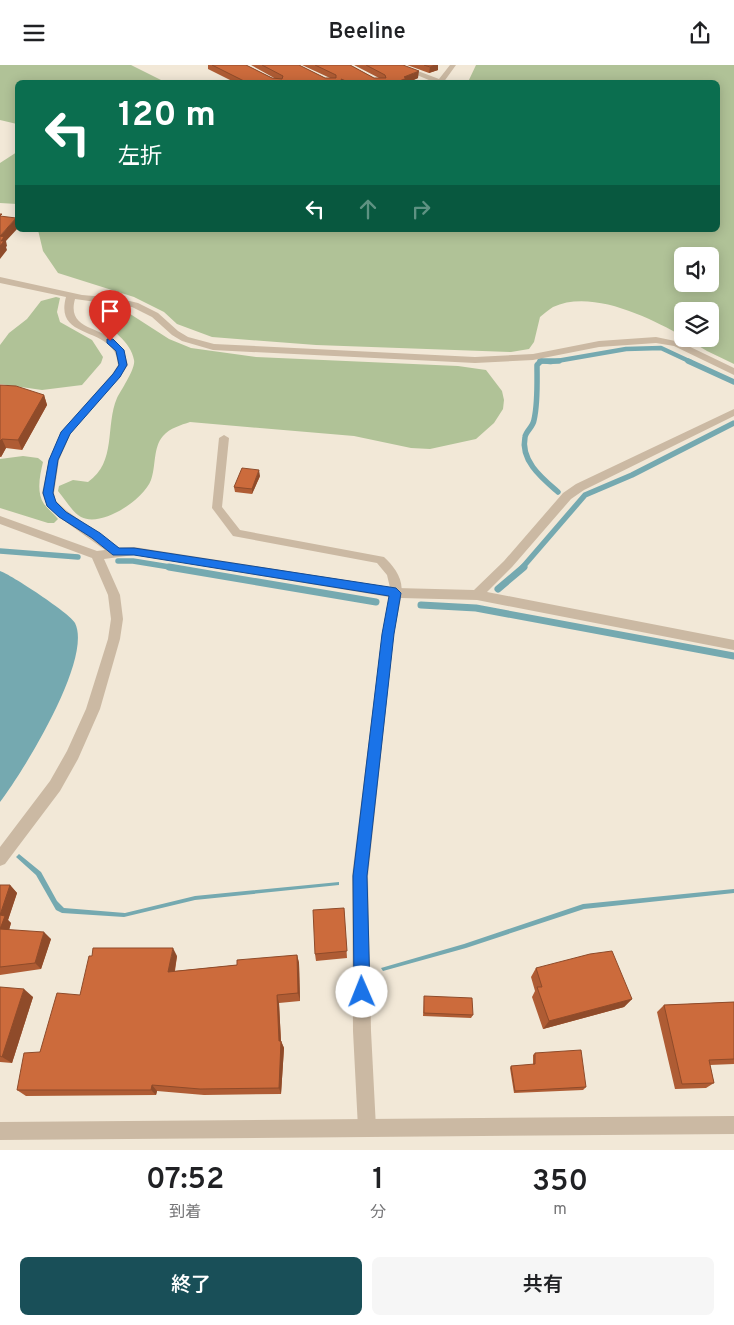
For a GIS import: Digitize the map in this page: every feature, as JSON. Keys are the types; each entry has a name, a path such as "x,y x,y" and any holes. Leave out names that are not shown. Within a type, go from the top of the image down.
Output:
{"street":[{"path":"396,65 435,80"},
{"path":"441,80 451,65"},
{"path":"0,280 71,296 135,305 155,315 175,333 185,339 213,347 475,360 533,357 599,344 656,340 677,344 734,372"},
{"path":"71,296 68,310 70,317 78,324 110,341 120,350 123,365 117,375 66,432 54,460 48,493 51,503 62,514 96,535 117,553"},
{"path":"477,595 508,564 567,496 580,487 734,412"},
{"path":"0,520 97,555 134,551 396,593 477,595 734,645"},
{"path":"0,859 55,786 84,731 96,700 114,639 117,619 114,595 97,555"},
{"path":"367,1128 362,1031 360,876 388,634 396,593"},
{"path":"0,1131 734,1125"}],"lane":[{"path":"224,438 217,508 238,533 380,560 390,568 396,579 396,593"}],"green space":[{"path":"0,65 131,65 161,80 15,80 15,124 0,120"},
{"path":"476,65 734,65 734,364 700,347 719,347 719,302 674,302 674,332 637,314 602,303 568,302 551,308 540,317 534,342 529,349 511,352 316,345 212,337 177,324 164,312 134,297 58,273 43,251 38,232 720,232 720,80 469,80"},
{"path":"15,153 15,204 0,203 0,163"},
{"path":"56,297 60,298 57,312 60,322 92,340 103,357 101,363 82,385 42,390 0,384 0,345 9,333 27,319 41,301"},
{"path":"115,307 124,310 169,339 191,348 256,357 458,366 486,370 502,391 503,409 494,423 476,439 430,449 411,448 354,436 190,422 176,427 163,436 156,451 151,480 147,487 131,503 121,510 100,519 81,517 58,491 59,486 73,480 88,482 97,474 107,454 113,409 134,364 129,347 97,317 100,311"},
{"path":"23,456 38,458 43,462 39,483 40,494 44,504 58,519 54,523 48,523 0,508 0,459"}],"water":[{"path":"0,571 40,595 71,618 75,623 78,640 74,662 53,715 39,742 0,802"},
{"path":"19,854 41,872 57,901 64,908 125,913 195,896 339,882 339,885 195,900 124,917 62,913 56,910 36,875 16,857"},
{"path":"734,889 734,893 584,909 466,948 383,971 381,968 464,944 583,904"}],"building":[{"path":"212,65 246,65 272,78 282,79 283,76 262,65 299,65 325,78 336,78 336,75 315,65 350,65 374,78 386,78 385,75 366,65 403,65 419,71 404,77 407,78 402,80 242,80"},
{"path":"0,216 15,218 15,219 0,236"},
{"path":"0,236 4,237 1,241 4,241 0,246"},
{"path":"0,385 16,386 44,395 18,440 2,439 0,441"},
{"path":"242,468 259,470 252,489 234,487"},
{"path":"0,885 10,885 0,915"},
{"path":"344,908 347,951 315,954 313,910"},
{"path":"0,915 5,916 0,929"},
{"path":"0,929 44,932 35,963 0,967"},
{"path":"93,948 173,948 168,972 237,965 237,960 297,955 298,993 277,995 279,1041 281,1041 279,1088 200,1089 152,1085 151,1090 17,1090 24,1053 40,1052 57,993 80,995 89,956 92,956"},
{"path":"612,951 632,999 549,1021 537,987 542,987 536,968 590,954"},
{"path":"0,987 24,989 2,1057 0,1056"},
{"path":"424,996 472,998 473,1015 424,1013"},
{"path":"734,1002 734,1059 709,1060 714,1083 682,1084 664,1005"},
{"path":"581,1050 586,1087 515,1091 511,1066 535,1064 535,1053"}],"waterway":[{"path":"557,361 626,349 661,348 691,362"},
{"path":"541,361 550,362"},
{"path":"541,361 537,365 535,413 533,422 525,437 524,446 529,462 534,469 558,492"},
{"path":"541,361 557,361"},
{"path":"551,362 557,361"},
{"path":"688,361 734,382"},
{"path":"522,568 585,495 632,475 734,423"},
{"path":"0,551 78,557"},
{"path":"118,561 133,561 176,568"},
{"path":"169,567 376,602"},
{"path":"498,589 524,567"},
{"path":"421,605 476,608 734,656"}],"route":[{"path":"110,341 120,350 123,365 117,375 66,432 54,460 48,493 51,503 62,514 96,535 117,553 134,551 396,593 388,634 360,876 362,992"}]}
